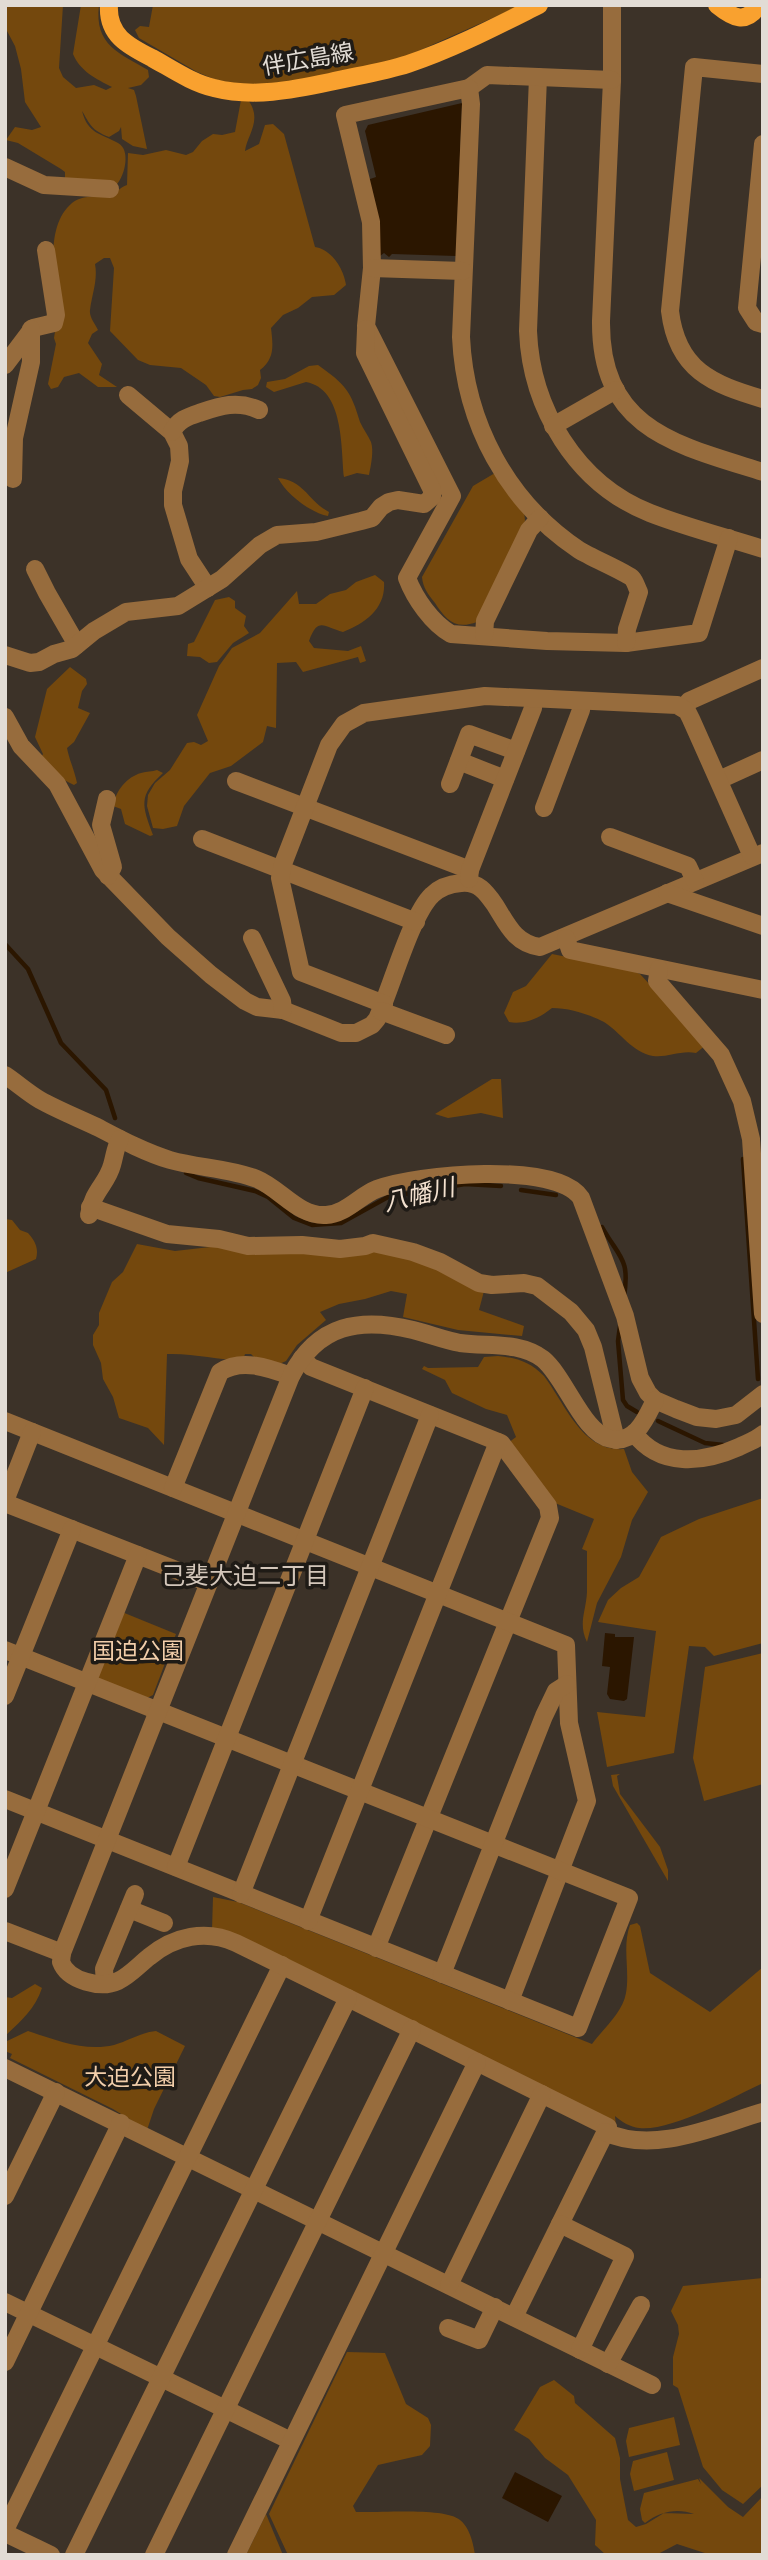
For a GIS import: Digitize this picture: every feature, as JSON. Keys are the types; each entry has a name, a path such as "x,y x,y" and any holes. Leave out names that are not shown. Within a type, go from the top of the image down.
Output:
{"main road":[{"name":"伴広島線","path":"109,5 109,18 114,31 133,49 204,85 255,93 290,91 408,64 540,5"},
{"path":"717,5 742,18 752,15 759,5"}],"street":[{"path":"612,5 612,80 601,334 606,365 615,390 637,417 668,440 763,472"},
{"path":"763,74 694,67 670,311 674,333 680,346 701,374 725,388 763,399"},
{"path":"5,655 30,663 38,662 72,649 94,631 126,612 178,606 239,566 260,545 276,535 316,532 361,522 372,518 389,502 398,500 424,505 432,497 432,490 365,353 372,268 371,222 345,115 469,88 487,75 612,80"},
{"path":"538,77 529,344 535,382 553,426 562,442 593,476 620,497 650,513 763,549"},
{"path":"469,88 471,104 462,357 476,420 508,481 540,518 591,558 631,577 639,592 625,643"},
{"path":"763,144 747,308 756,322 763,324"},
{"path":"5,167 44,185 110,190"},
{"path":"5,365 31,329 51,325 56,315 46,250"},
{"path":"372,268 463,271"},
{"path":"366,326 452,496 407,578 412,592 441,628 451,634 625,643 699,633 729,538"},
{"path":"8,481 31,362 31,329"},
{"path":"553,426 615,390"},
{"path":"128,395 172,432 179,446 178,475 173,498 179,530 189,559 208,588"},
{"path":"172,432 176,425 189,416 220,405 244,405 258,410"},
{"path":"484,635 485,621 529,530 540,518"},
{"path":"35,569 77,645"},
{"path":"683,708 689,701 763,668"},
{"path":"236,781 305,807 469,876 485,891 516,937 524,943 540,947 757,855 691,719 683,708 677,705 485,696 376,710 354,717 340,727 332,738 305,807 281,871 280,878 301,972 446,1035"},
{"path":"5,717 20,746 57,784 92,852 108,876 185,953 236,994 257,1007 283,1010 350,1035 372,1025 382,1007 415,922 434,892 469,876 533,708 534,699"},
{"path":"544,807 582,701"},
{"path":"450,784 469,734 516,751"},
{"path":"719,780 763,760"},
{"path":"459,761 505,779"},
{"path":"107,799 102,825 113,867 108,876"},
{"path":"610,836 688,866 695,881"},
{"path":"202,839 415,922"},
{"path":"667,893 763,926"},
{"path":"252,938 282,1001 283,1010"},
{"path":"566,938 570,950 763,990"},
{"path":"659,969 657,981 705,1035 728,1067 746,1112 757,1150 763,1314"},
{"path":"5,1075 39,1099 120,1139 167,1159 250,1176 274,1188 308,1213 323,1216 339,1212 378,1189 452,1175 497,1175 559,1181 576,1191 581,1198 623,1309 640,1378 655,1400 691,1415 720,1419 733,1417 744,1411 763,1394"},
{"path":"120,1139 114,1150 112,1167 92,1200 90,1211 167,1234 219,1239 248,1246 302,1245 340,1249 373,1243 413,1252 440,1262 479,1283 524,1283 537,1286 563,1305 586,1330 616,1440"},
{"path":"514,2317 608,2127 227,1938 191,1936 165,1945 118,1981 105,1984 91,1983 69,1974 62,1966 62,1953 291,1377 302,1358 332,1331 358,1325 395,1327 459,1343 520,1348 540,1357 554,1370 596,1431 606,1438 616,1440 634,1433 644,1422 655,1400"},
{"path":"302,1358 312,1367 498,1442 548,1506 550,1518 376,1948"},
{"path":"173,1488 220,1372 228,1367 260,1365 291,1377"},
{"path":"176,1867 365,1388"},
{"path":"241,1894 430,1415"},
{"path":"5,1421 566,1645 569,1723 587,1801 510,2001"},
{"path":"32,1432 5,1502 209,1583"},
{"path":"634,1433 649,1449 687,1461 712,1457 762,1435"},
{"path":"308,1921 498,1442"},
{"path":"5,1696 13,1653 72,1529"},
{"path":"7,1882 138,1555"},
{"path":"5,1799 578,2028 629,1898 13,1653"},
{"path":"442,1974 544,1716 556,1691 567,1684"},
{"path":"105,1984 104,1969 132,1901 164,1923"},
{"path":"5,1931 62,1953"},
{"path":"51,2555 5,2531 282,1965"},
{"path":"74,2555 348,1997"},
{"path":"154,2555 412,2029"},
{"path":"236,2555 477,2062"},
{"path":"5,2068 652,2385"},
{"path":"5,2196 56,2092"},
{"path":"449,2285 542,2094"},
{"path":"606,2133 635,2142 658,2141 763,2112"},
{"path":"5,2362 121,2123"},
{"path":"560,2224 625,2256 580,2350"},
{"path":"5,2302 291,2441"},
{"path":"608,2364 641,2305"},
{"path":"449,2328 479,2340 495,2307"}],"green space":[{"path":"7,5 63,5 59,68 63,77 76,88 94,85 106,90 112,87 84,70 73,54 81,5 99,5 99,19 105,39 119,53 148,70 149,77 141,85 128,88 134,90 136,96 147,149 133,146 122,139 121,127 109,137 98,132 82,111 91,129 122,146 126,157 117,184 65,178 65,172 61,169 18,143 6,140 15,127 32,130 41,127 25,102 21,69 15,46 7,31"},
{"path":"153,5 522,5 407,56 331,79 251,87 214,79 197,72 139,38 135,30 140,26 149,27"},
{"path":"241,100 248,100 254,114 253,127 245,151 259,144 265,125 273,124 284,134 315,247 336,261 346,285 334,295 312,297 283,315 271,328 272,351 260,370 258,385 220,397 214,396 206,385 181,368 150,365 138,360 110,331 114,268 110,258 104,258 95,264 90,313 98,330 92,334 88,343 102,364 99,375 117,387 98,387 79,373 64,377 58,387 51,389 48,384 56,344 53,248 62,215 76,200 111,194 127,185 128,153 143,155 166,150 186,155 213,134 235,132"},
{"path":"318,365 346,389 370,439 372,458 369,475 357,473 344,477 341,436 334,407 328,396 318,387 306,382 274,392 266,387 267,382 285,379 309,366"},
{"path":"495,473 524,510 525,521 477,622 457,624 447,619 439,609 426,591 422,577 473,486"},
{"path":"278,478 300,487 329,512 328,516 300,502"},
{"path":"375,575 384,582 384,591 378,607 367,619 343,632 319,626 315,628 309,641 314,648 348,651 361,646 366,661 360,663 358,657 303,672 296,662 277,663 276,728 267,726 263,742 231,766 210,773 184,806 177,826 153,828 147,806 148,795 155,783 170,770 187,743 201,745 208,741 197,715 219,666 232,648 260,633 297,591 299,604 316,604 330,594 346,590 356,582"},
{"path":"229,597 235,601 235,608 246,616 244,626 249,633 233,643 217,662 209,663 200,657 187,656 188,644 194,642 215,600"},
{"path":"70,667 86,679 87,684 82,691 78,708 90,713 74,742 67,748 77,783 74,785 64,780 41,758 43,754 35,737 47,689"},
{"path":"157,770 163,773 149,788 144,801 153,835 150,836 125,824 121,809 113,806 119,790 127,781 141,773"},
{"path":"552,954 628,969 640,974 706,1045 696,1053 653,1056 633,1047 604,1022 592,1016 558,1008 552,1008 526,1022 509,1022 504,1013 513,992 526,986"},
{"path":"492,1079 501,1079 503,1118 481,1113 448,1118 435,1114"},
{"path":"5,1219 12,1220 20,1230 28,1233 37,1251 36,1259 5,1273"},
{"path":"137,1244 175,1251 210,1247 214,1244 381,1250 444,1270 484,1291 479,1310 524,1326 522,1336 458,1330 403,1317 407,1294 391,1291 339,1304 320,1312 326,1320 297,1345 286,1361 277,1365 255,1358 251,1354 245,1354 243,1360 167,1354 164,1445 148,1428 119,1418 93,1345 93,1335 99,1325 99,1313 112,1282 123,1272"},
{"path":"498,1356 523,1362 539,1371 586,1435 609,1448 624,1449 632,1472 648,1492 632,1520 621,1557 597,1603 587,1642 583,1623 587,1592 587,1551 582,1549 594,1519 555,1503 508,1443 516,1437 507,1415 486,1409 452,1393 445,1380 422,1369 424,1366 478,1367 484,1357"},
{"path":"763,1498 763,1643 714,1656 705,1647 689,1646 674,1753 607,1767 597,1712 645,1717 656,1631 598,1622 608,1600 639,1577 661,1537 699,1519"},
{"name":"国迫公園","path":"122,1612 176,1634 153,1695 145,1699 100,1681 97,1673"},
{"path":"763,1653 763,1784 704,1801 693,1758 705,1667"},
{"path":"620,1774 617,1776 620,1794 660,1847 668,1870 668,1881 613,1786 611,1775"},
{"path":"213,1897 238,1902 592,2044 617,2014 624,2000 628,1933 630,1925 637,1923 640,1926 650,1973 710,2012 763,1967 763,2083 667,2125 652,2128 632,2127 615,2116 616,2126 212,1930"},
{"path":"35,1984 42,1988 36,2002 5,2036 5,1997 12,1998"},
{"name":"大迫公園","path":"28,2031 71,2044 103,2047 156,2031 185,2046 154,2109 147,2130 113,2109 10,2058 12,2054 5,2051 5,2042"},
{"path":"763,2278 763,2485 743,2504 722,2490 703,2467 678,2388 673,2385 673,2357 679,2334 671,2311 683,2286"},
{"path":"347,2352 385,2353 406,2404 428,2418 431,2425 430,2446 422,2455 378,2465 353,2506 356,2512 427,2512 452,2516 466,2527 475,2555 288,2555 269,2514"},
{"path":"554,2380 574,2396 575,2403 615,2438 628,2520 636,2527 646,2524 664,2513 645,2523 642,2520 640,2509 644,2493 698,2479 701,2484 699,2478 728,2507 743,2517 763,2496 763,2555 711,2555 677,2544 656,2555 605,2554 595,2545 596,2520 568,2475 545,2458 529,2439 514,2430 540,2387","holes":["682,2511 694,2514 664,2513"]},
{"path":"674,2417 680,2445 629,2457 626,2441 629,2428"},
{"path":"667,2452 674,2480 634,2491 630,2474 633,2461"},
{"path":"266,2514 283,2555 246,2555"}],"shaded area":[{"path":"462,103 456,256 392,254 389,257 384,253 380,256 367,180 376,177 365,131 368,125"},
{"path":"605,1633 615,1634 615,1637 634,1637 627,1699 624,1701 610,1699 607,1694 610,1667 602,1666"},
{"path":"515,2472 562,2496 548,2522 502,2498"}],"waterway":[{"name":"八幡川","path":"5,944 28,969 61,1043 106,1090 115,1118"},
{"path":"743,1159 758,1379"},
{"name":"八幡川","path":"186,1173 255,1191 268,1197 294,1218 312,1225 341,1223 388,1197 465,1184 501,1186"},
{"name":"八幡川","path":"521,1190 556,1195"},
{"name":"八幡川","path":"602,1227 622,1259 626,1274 624,1297"},
{"name":"八幡川","path":"620,1326 618,1341 623,1400 637,1412"},
{"name":"八幡川","path":"658,1421 705,1443 723,1445"}],"district":[{"name":"己斐大迫二丁目","path":"245,1576"}]}
